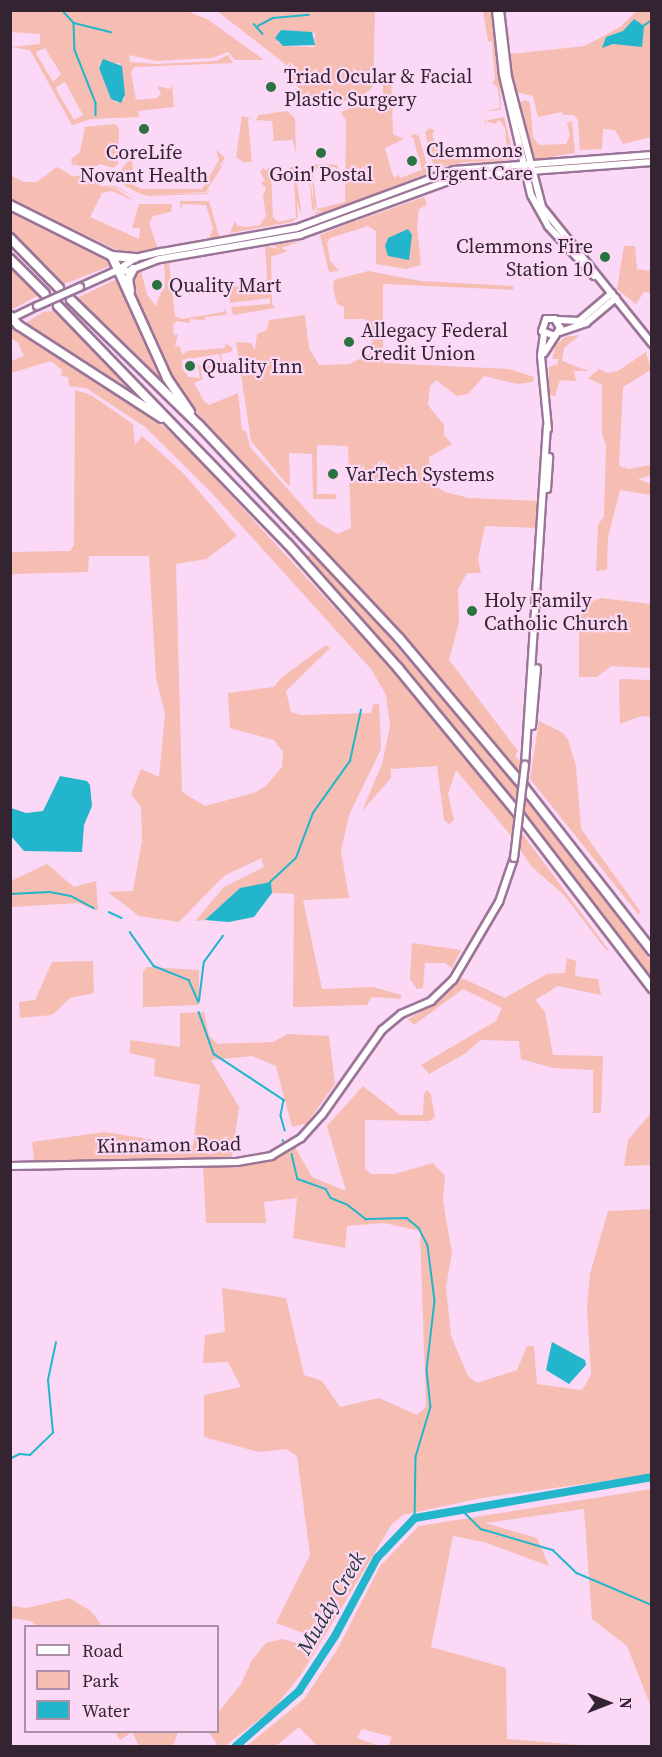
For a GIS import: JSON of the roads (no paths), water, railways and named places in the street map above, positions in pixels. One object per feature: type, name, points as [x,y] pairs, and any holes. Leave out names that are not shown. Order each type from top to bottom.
[{"type":"highway","points":[[10,205],[112,256],[135,258]]},
{"type":"highway","points":[[10,238],[59,288]]},
{"type":"highway","points":[[112,256],[167,378],[199,425]]},
{"type":"highway","points":[[10,259],[45,294]]},
{"type":"highway","points":[[133,269],[128,283],[135,310]]},
{"type":"highway","points":[[71,300],[199,425],[445,691],[651,951]]},
{"type":"highway","points":[[58,306],[180,431],[398,668],[520,816],[651,988]]},
{"type":"highway","points":[[11,318],[180,431]]},
{"type":"main road","points":[[498,10],[506,68],[531,195],[548,226],[614,295],[651,344]]},
{"type":"main road","points":[[118,270],[133,269],[174,256],[300,235],[462,176],[651,155]]},
{"type":"main road","points":[[11,318],[118,270],[135,258],[297,228],[445,172],[651,162]]},
{"type":"main road","points":[[614,295],[586,323],[557,334],[544,334],[544,321],[556,320],[567,324],[579,321],[614,295]]},
{"type":"main road","points":[[556,320],[557,334]]},
{"type":"main road","name":"Kinnamon Road","points":[[10,1166],[237,1162],[271,1156],[301,1138],[322,1115],[382,1030],[401,1014],[431,1000],[453,980],[499,902],[514,858],[535,701],[547,427],[543,362],[544,334]]},
{"type":"main road","name":"Kinnamon Road","points":[[543,362],[546,347],[557,334]]},
{"type":"water","points":[[634,19],[644,26],[642,47],[613,44],[602,48],[606,37],[623,31]]},
{"type":"water","points":[[281,30],[312,32],[315,45],[283,46],[275,38]]},
{"type":"water","points":[[103,59],[122,66],[125,95],[121,103],[111,99],[99,68]]},
{"type":"water","points":[[408,229],[412,235],[409,260],[388,256],[385,246],[388,238]]},
{"type":"water","points":[[60,776],[87,781],[90,785],[92,806],[84,825],[82,852],[24,851],[11,836],[11,808],[26,813],[43,811]]},
{"type":"water","points":[[271,882],[272,893],[254,917],[229,922],[205,920],[240,888]]},
{"type":"water","points":[[552,1342],[585,1360],[586,1365],[569,1384],[546,1370]]},
{"type":"waterway","points":[[62,10],[74,23],[111,32]]},
{"type":"waterway","points":[[258,26],[273,18],[309,15]]},
{"type":"waterway","points":[[642,27],[652,20]]},
{"type":"waterway","points":[[74,23],[75,50],[96,103],[96,115]]},
{"type":"waterway","points":[[254,24],[263,34]]},
{"type":"waterway","points":[[268,884],[296,858],[313,813],[350,761],[361,710]]},
{"type":"waterway","points":[[10,894],[50,892],[71,896],[94,908]]},
{"type":"waterway","points":[[109,912],[122,918]]},
{"type":"waterway","points":[[130,932],[154,966],[189,980],[199,1002]]},
{"type":"waterway","points":[[199,1001],[204,962],[223,936]]},
{"type":"waterway","points":[[199,1012],[214,1054],[284,1100],[281,1116],[285,1130]]},
{"type":"waterway","points":[[292,1154],[298,1179],[326,1189],[331,1198],[348,1205],[366,1219],[407,1218],[419,1228],[428,1246],[435,1301],[427,1370],[431,1407],[416,1457],[415,1518]]},
{"type":"waterway","points":[[10,1459],[20,1454],[30,1455],[53,1433],[48,1380],[56,1343]]},
{"type":"waterway","name":"Muddy Creek","points":[[236,1746],[299,1691],[335,1636],[377,1558],[415,1518],[652,1477]]},
{"type":"waterway","points":[[460,1508],[481,1529],[553,1550],[577,1573],[652,1605]]},
{"type":"place","name":"Triad Ocular & Facial Plastic Surgery","points":[[271,87]]},
{"type":"place","name":"CoreLife Novant Health","points":[[144,129]]},
{"type":"place","name":"Goin' Postal","points":[[321,153]]},
{"type":"place","name":"Clemmons Urgent Care","points":[[412,161]]},
{"type":"place","name":"Clemmons Fire Station 10","points":[[605,257]]},
{"type":"place","name":"Quality Mart","points":[[157,285]]},
{"type":"place","name":"Allegacy Federal Credit Union","points":[[349,342]]},
{"type":"place","name":"Quality Inn","points":[[190,366]]},
{"type":"place","name":"VarTech Systems","points":[[333,474]]},
{"type":"place","name":"Holy Family Catholic Church","points":[[472,611]]}]
